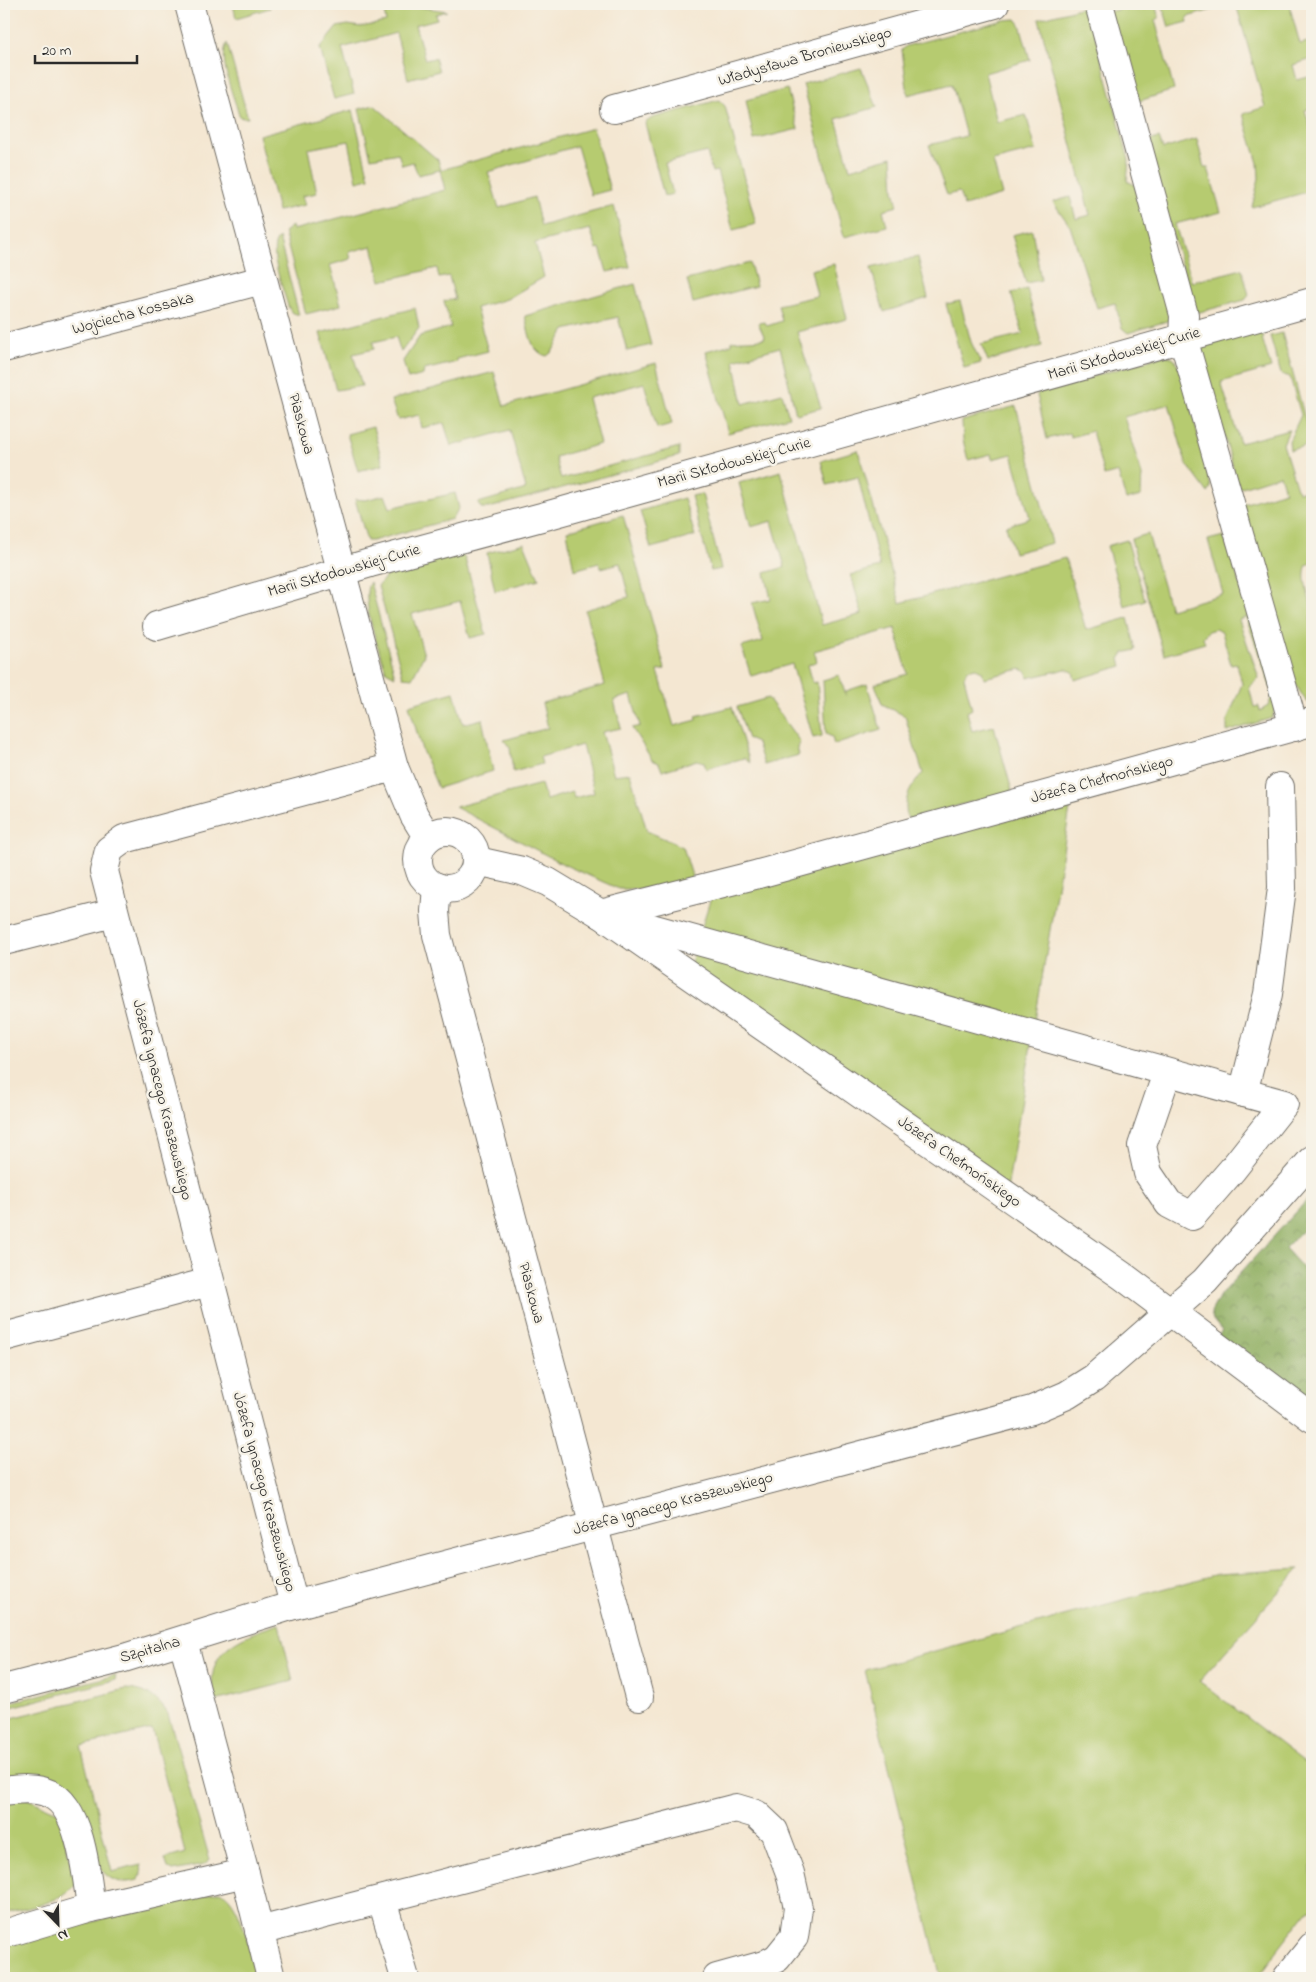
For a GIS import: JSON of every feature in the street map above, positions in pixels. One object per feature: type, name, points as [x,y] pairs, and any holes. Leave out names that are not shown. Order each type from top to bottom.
[{"type":"street","name":"Piaskowa","points":[[189,4],[394,767],[414,815],[428,838]]},
{"type":"street","name":"Władysława Broniewskiego","points":[[614,110],[995,4]]},
{"type":"street","points":[[1099,4],[1184,315],[1183,338],[1303,724]]},
{"type":"street","name":"Wojciecha Kossaka","points":[[4,348],[262,280]]},
{"type":"street","name":"Marii Skłodowskiej-Curie","points":[[156,626],[342,571],[1312,302]]},
{"type":"street","name":"Józefa Chełmońskiego","points":[[601,914],[755,875],[1303,724]]},
{"type":"street","name":"Józefa Ignacego Kraszewskiego","points":[[394,767],[124,839],[109,850],[104,871],[294,1605],[1032,1410],[1067,1395],[1094,1378],[1205,1281],[1308,1175]]},
{"type":"street","points":[[1243,1093],[1268,994],[1282,888],[1280,787]]},
{"type":"street","points":[[446,831],[456,832],[471,843],[477,861],[475,870],[464,885],[455,888],[437,888],[425,878],[418,865],[420,850],[428,838],[446,831]]},
{"type":"street","name":"Józefa Chełmońskiego","points":[[477,861],[522,871],[548,882],[601,914],[1124,1277],[1312,1418]]},
{"type":"street","name":"Piaskowa","points":[[437,888],[435,911],[437,935],[639,1698]]},
{"type":"street","points":[[4,942],[114,913]]},
{"type":"street","points":[[601,914],[1284,1104],[1232,1170],[1192,1216],[1169,1204],[1148,1173],[1142,1146],[1167,1073]]},
{"type":"street","points":[[4,1337],[209,1282]]},
{"type":"street","name":"Szpitalna","points":[[4,1689],[183,1641],[294,1605]]},
{"type":"street","points":[[183,1641],[271,1978]]},
{"type":"street","points":[[4,1791],[25,1789],[50,1794],[66,1805],[75,1827],[86,1867],[91,1908]]},
{"type":"street","points":[[260,1931],[736,1808],[756,1814],[774,1831],[790,1872],[798,1908],[794,1937],[777,1958],[764,1965],[717,1978]]},
{"type":"street","points":[[4,1934],[91,1908],[245,1873]]},
{"type":"street","points":[[382,1900],[405,1978]]},
{"type":"street","points":[[1287,1978],[1312,1947]]},
{"type":"green space","points":[[233,4],[268,4],[270,8],[236,18]]},
{"type":"green space","points":[[383,4],[406,5],[447,11],[436,14],[437,19],[415,25],[425,60],[435,58],[439,71],[408,79],[396,33],[342,48],[354,94],[334,99],[320,48],[337,27],[348,25],[361,27],[386,22]]},
{"type":"green space","points":[[1139,4],[1155,4],[1159,18],[1155,20],[1174,90],[1133,103],[1108,12]]},
{"type":"green space","points":[[1162,4],[1233,4],[1187,17],[1188,22],[1169,27]]},
{"type":"green space","points":[[1236,4],[1289,4],[1300,44],[1312,41],[1312,52],[1310,53],[1312,59],[1293,65],[1297,80],[1312,76],[1312,108],[1305,110],[1312,133],[1312,211],[1307,192],[1252,207],[1259,178],[1258,163],[1243,114],[1265,107]]},
{"type":"green space","points":[[1087,6],[1129,160],[1127,181],[1137,186],[1176,313],[1170,320],[1128,333],[1122,328],[1115,303],[1097,308],[1070,226],[1053,202],[1070,197],[1076,219],[1090,215],[1039,19]]},
{"type":"green space","points":[[1016,19],[1020,24],[1030,60],[985,73],[997,122],[1026,115],[1036,150],[993,161],[1002,195],[964,206],[959,192],[947,195],[929,145],[966,136],[952,84],[908,95],[902,50],[906,46],[1004,20]]},
{"type":"green space","points":[[227,43],[248,118],[240,117],[228,79],[224,59]]},
{"type":"green space","points":[[861,68],[877,107],[836,119],[850,169],[892,157],[894,191],[898,206],[883,210],[887,226],[844,237],[803,84]]},
{"type":"green space","points":[[787,89],[798,129],[754,140],[746,100]]},
{"type":"green space","points":[[719,100],[725,106],[756,224],[733,230],[717,171],[712,172],[707,152],[665,163],[673,194],[664,196],[645,123],[652,118]]},
{"type":"green space","points":[[374,105],[438,160],[441,170],[593,128],[610,190],[591,195],[577,146],[488,172],[499,208],[534,197],[541,226],[614,206],[630,267],[607,272],[600,248],[597,249],[590,229],[535,243],[544,277],[507,299],[476,308],[488,351],[457,359],[457,362],[424,370],[423,375],[408,379],[403,361],[420,336],[451,327],[444,301],[455,299],[449,276],[439,278],[437,268],[381,281],[372,246],[349,252],[351,259],[330,265],[341,305],[306,314],[284,232],[292,226],[293,230],[445,190],[440,170],[418,175],[413,162],[402,165],[398,153],[371,158],[359,109]]},
{"type":"green space","points":[[353,110],[369,178],[357,181],[349,141],[308,149],[317,193],[302,196],[305,205],[278,211],[259,135]]},
{"type":"green space","points":[[1159,138],[1163,149],[1197,139],[1204,168],[1208,168],[1221,212],[1175,224],[1192,282],[1242,269],[1249,295],[1245,300],[1196,313],[1145,142]]},
{"type":"green space","points":[[1032,230],[1041,280],[1026,283],[1012,235]]},
{"type":"green space","points":[[279,238],[299,315],[291,312],[288,306],[277,270],[274,250],[275,243]]},
{"type":"green space","points":[[918,257],[928,298],[884,312],[871,268]]},
{"type":"green space","points":[[750,263],[756,286],[693,303],[687,280]]},
{"type":"green space","points":[[834,264],[847,319],[797,332],[821,408],[796,414],[780,347],[734,360],[743,404],[782,393],[789,417],[728,433],[706,351],[732,344],[732,341],[765,338],[758,323],[765,322],[767,326],[782,321],[778,305],[817,296],[811,270]]},
{"type":"green space","points":[[635,284],[651,345],[627,351],[618,317],[565,330],[552,352],[547,356],[541,354],[534,346],[525,316]]},
{"type":"green space","points":[[1027,289],[1042,346],[988,361],[981,344],[1023,334],[1011,293]]},
{"type":"green space","points":[[960,301],[971,342],[981,363],[964,368],[946,304]]},
{"type":"green space","points":[[415,308],[419,328],[401,352],[396,337],[373,342],[374,349],[353,354],[362,386],[336,390],[320,333]]},
{"type":"green space","points":[[1261,328],[1271,368],[1221,382],[1240,443],[1289,430],[1283,444],[1298,492],[1312,488],[1312,563],[1307,565],[1305,576],[1312,615],[1310,617],[1312,626],[1312,704],[1306,701],[1297,687],[1279,634],[1243,504],[1285,491],[1280,475],[1239,488],[1199,346]]},
{"type":"green space","points":[[1282,333],[1312,444],[1290,450],[1289,441],[1301,415],[1290,377],[1281,374],[1270,336]]},
{"type":"green space","points":[[1166,355],[1174,359],[1182,372],[1211,487],[1208,493],[1186,463],[1169,404],[1124,417],[1142,475],[1141,496],[1126,500],[1118,472],[1104,476],[1092,431],[1071,437],[1069,433],[1047,439],[1037,395],[1039,392]]},
{"type":"green space","points":[[656,363],[672,424],[657,428],[644,383],[588,398],[600,444],[555,457],[561,479],[679,447],[679,456],[489,508],[481,508],[478,503],[526,489],[510,430],[451,446],[444,423],[422,428],[419,415],[398,420],[391,400],[494,372],[504,406]]},
{"type":"green space","points":[[1016,406],[1052,543],[1014,553],[1006,526],[1030,518],[1012,454],[992,459],[991,454],[968,460],[963,440],[962,421]]},
{"type":"green space","points":[[373,427],[383,465],[358,471],[347,434]]},
{"type":"green space","points":[[858,450],[900,603],[1065,558],[1086,630],[1128,618],[1136,650],[1124,653],[1120,659],[1122,666],[1075,680],[1073,672],[1066,669],[1028,678],[1027,672],[1021,669],[984,678],[982,671],[976,668],[967,670],[964,677],[972,709],[967,712],[972,731],[994,726],[1012,791],[908,819],[906,805],[908,794],[923,773],[905,716],[882,704],[875,684],[908,674],[895,628],[814,651],[817,661],[808,665],[813,683],[817,682],[822,736],[813,738],[792,664],[751,676],[742,647],[763,641],[752,603],[771,599],[765,573],[785,567],[772,521],[751,527],[739,483],[781,471],[822,625],[862,614],[851,575],[880,567],[858,477],[827,485],[821,461]]},
{"type":"green space","points":[[455,493],[459,508],[452,519],[367,541],[355,499],[365,500],[385,495],[390,508]]},
{"type":"green space","points":[[702,494],[721,569],[711,571],[691,496]]},
{"type":"green space","points":[[684,498],[695,536],[651,548],[640,511]]},
{"type":"green space","points":[[623,515],[665,669],[658,671],[674,726],[697,720],[696,716],[732,707],[750,763],[744,758],[706,769],[704,762],[697,760],[662,771],[659,763],[652,760],[632,728],[640,726],[631,695],[614,700],[621,728],[602,732],[614,775],[630,773],[647,831],[683,847],[693,879],[643,889],[619,889],[565,865],[455,807],[541,784],[546,800],[572,792],[574,798],[594,793],[582,745],[540,757],[542,764],[513,772],[510,748],[504,740],[548,728],[542,703],[605,685],[585,610],[629,597],[620,563],[601,568],[599,563],[574,570],[567,531]]},
{"type":"green space","points":[[1148,534],[1170,609],[1223,594],[1208,540],[1224,536],[1278,701],[1272,718],[1227,732],[1227,721],[1242,684],[1237,664],[1231,665],[1222,632],[1215,629],[1208,631],[1203,637],[1205,643],[1164,655],[1131,539]],"holes":[[[1246,617],[1273,694],[1268,706],[1260,711],[1259,706],[1254,707],[1249,687],[1259,678],[1239,620]]]},
{"type":"green space","points":[[1127,540],[1145,600],[1124,606],[1107,546]]},
{"type":"green space","points":[[524,543],[539,579],[495,591],[487,553]]},
{"type":"green space","points":[[460,552],[465,559],[486,634],[470,638],[460,601],[412,614],[424,655],[412,678],[403,677],[378,586],[392,569]]},
{"type":"green space","points":[[370,582],[395,676],[386,671],[375,639],[367,600],[367,590]]},
{"type":"green space","points":[[839,675],[846,696],[846,691],[867,684],[881,730],[834,745],[832,737],[826,734],[823,680]]},
{"type":"green space","points":[[454,692],[463,724],[482,719],[493,771],[438,788],[422,750],[409,705]]},
{"type":"green space","points":[[768,698],[800,742],[797,747],[799,755],[764,765],[757,743],[748,739],[737,707]]},
{"type":"green space","points":[[1071,803],[1007,1190],[688,972],[711,897]]},
{"type":"green space","points":[[1308,1199],[1312,1202],[1312,1231],[1306,1227],[1285,1248],[1312,1278],[1312,1406],[1215,1340],[1222,1331],[1213,1320],[1211,1312],[1220,1295]]},
{"type":"green space","points":[[1299,1569],[1199,1681],[1312,1768],[1312,1906],[1256,1978],[941,1978],[865,1670],[1218,1574]]},
{"type":"green space","points":[[279,1624],[293,1681],[215,1701],[212,1684],[214,1669],[219,1658],[227,1648],[250,1634]]},
{"type":"green space","points":[[116,1675],[115,1680],[4,1709],[4,1704]]},
{"type":"green space","points":[[126,1689],[145,1693],[160,1703],[168,1714],[210,1860],[204,1865],[173,1871],[168,1868],[165,1859],[185,1853],[152,1729],[81,1746],[112,1872],[141,1865],[142,1874],[138,1880],[120,1882],[111,1878],[98,1866],[47,1778],[29,1775],[4,1779],[4,1720]]},
{"type":"green space","points":[[18,1795],[58,1812],[76,1883],[62,1896],[53,1900],[4,1914],[4,1796]]},
{"type":"green space","points":[[221,1891],[229,1898],[240,1918],[256,1978],[4,1978],[4,1943]]}]
